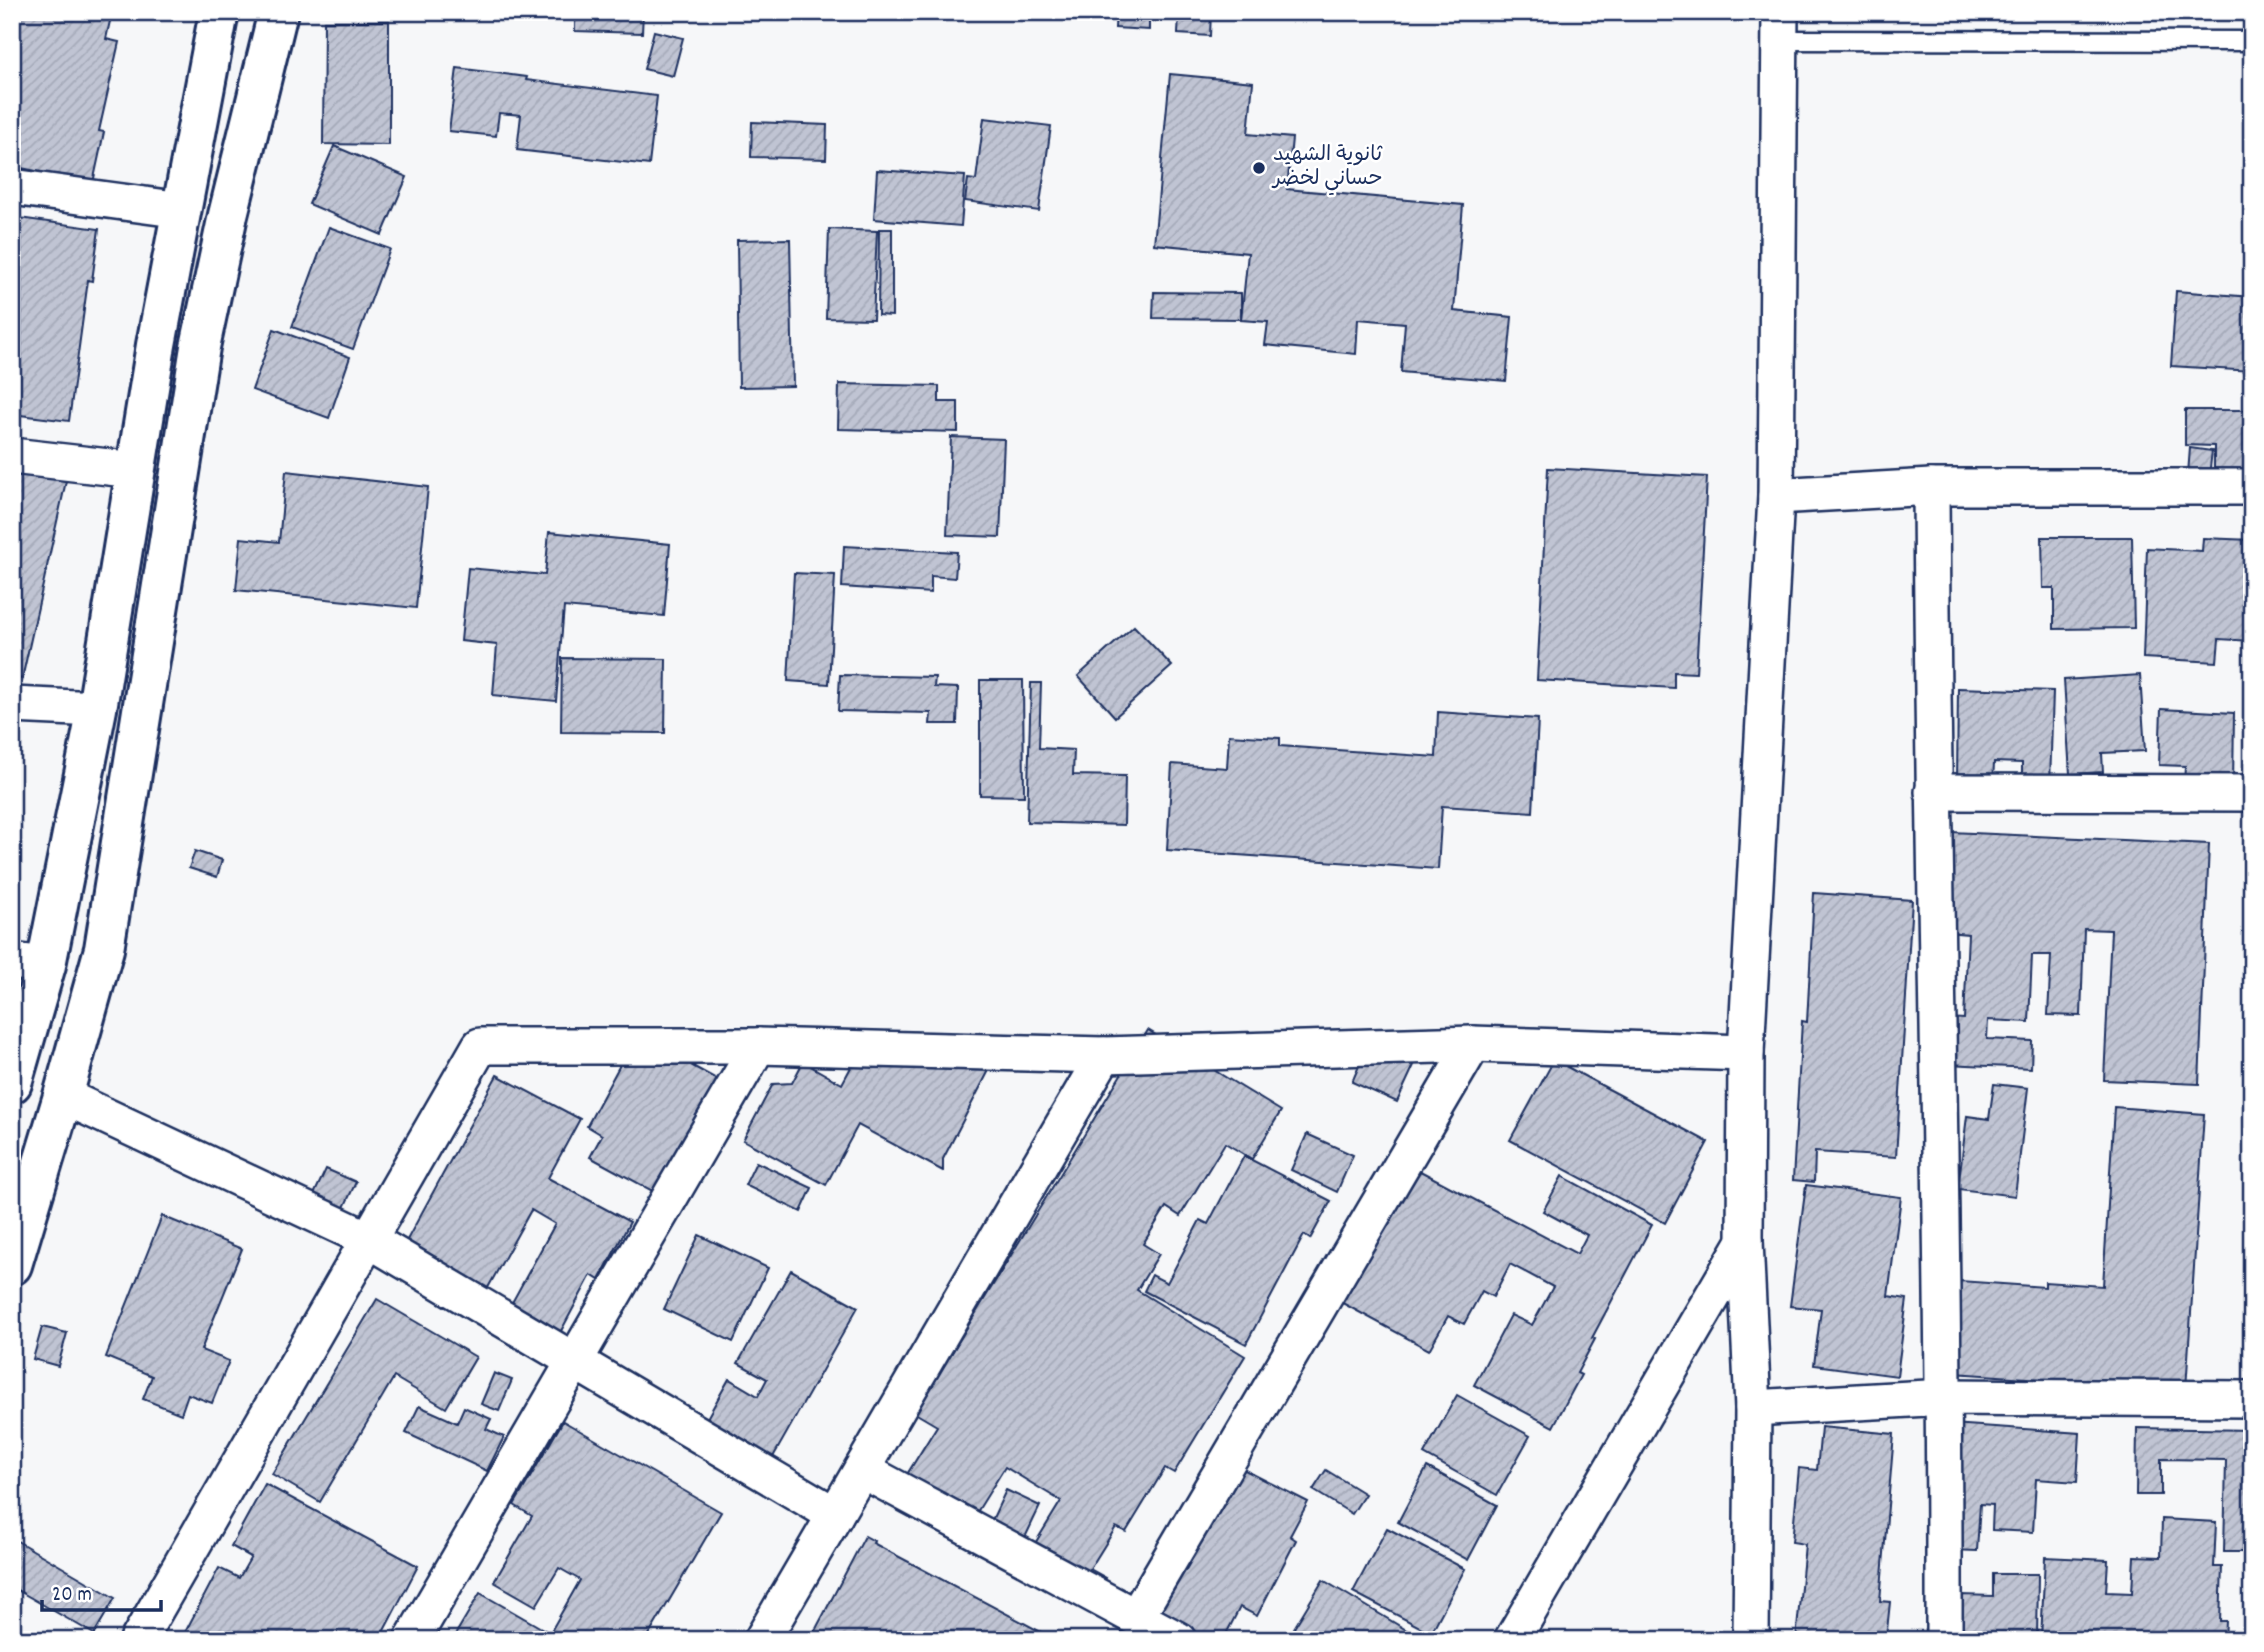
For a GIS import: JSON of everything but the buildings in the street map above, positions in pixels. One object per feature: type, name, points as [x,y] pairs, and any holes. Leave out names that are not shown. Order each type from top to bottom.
[{"type":"main road","points":[[12,1083],[29,963],[97,709],[156,345],[219,12]]},
{"type":"main road","points":[[12,1265],[104,949],[200,347],[278,12]]},
{"type":"street","points":[[1751,1640],[1753,1408],[1745,1241],[1746,1053],[1776,496],[1780,26]]},
{"type":"street","points":[[12,187],[182,210]]},
{"type":"street","points":[[12,456],[135,470]]},
{"type":"street","points":[[1776,496],[1931,487],[2252,487]]},
{"type":"street","points":[[1931,487],[1933,792],[1945,1397],[1944,1640]]},
{"type":"street","points":[[12,705],[97,709]]},
{"type":"street","points":[[1933,792],[2252,793]]},
{"type":"street","points":[[138,1640],[480,1046],[758,1046],[1104,1055],[1473,1044],[1746,1053]]},
{"type":"street","points":[[1136,1617],[1473,1044]]},
{"type":"street","points":[[412,1640],[758,1046]]},
{"type":"street","points":[[762,1640],[1104,1055]]},
{"type":"street","points":[[63,1096],[368,1239],[835,1515]]},
{"type":"street","points":[[1512,1640],[1745,1241]]},
{"type":"street","points":[[1753,1408],[1945,1397],[2252,1399]]},
{"type":"street","points":[[862,1470],[1178,1640]]},
{"type":"lane","points":[[1780,26],[2252,41]]},
{"type":"place","name":"ثانوية الشهيد حساني لخضر","points":[[1259,168]]}]
